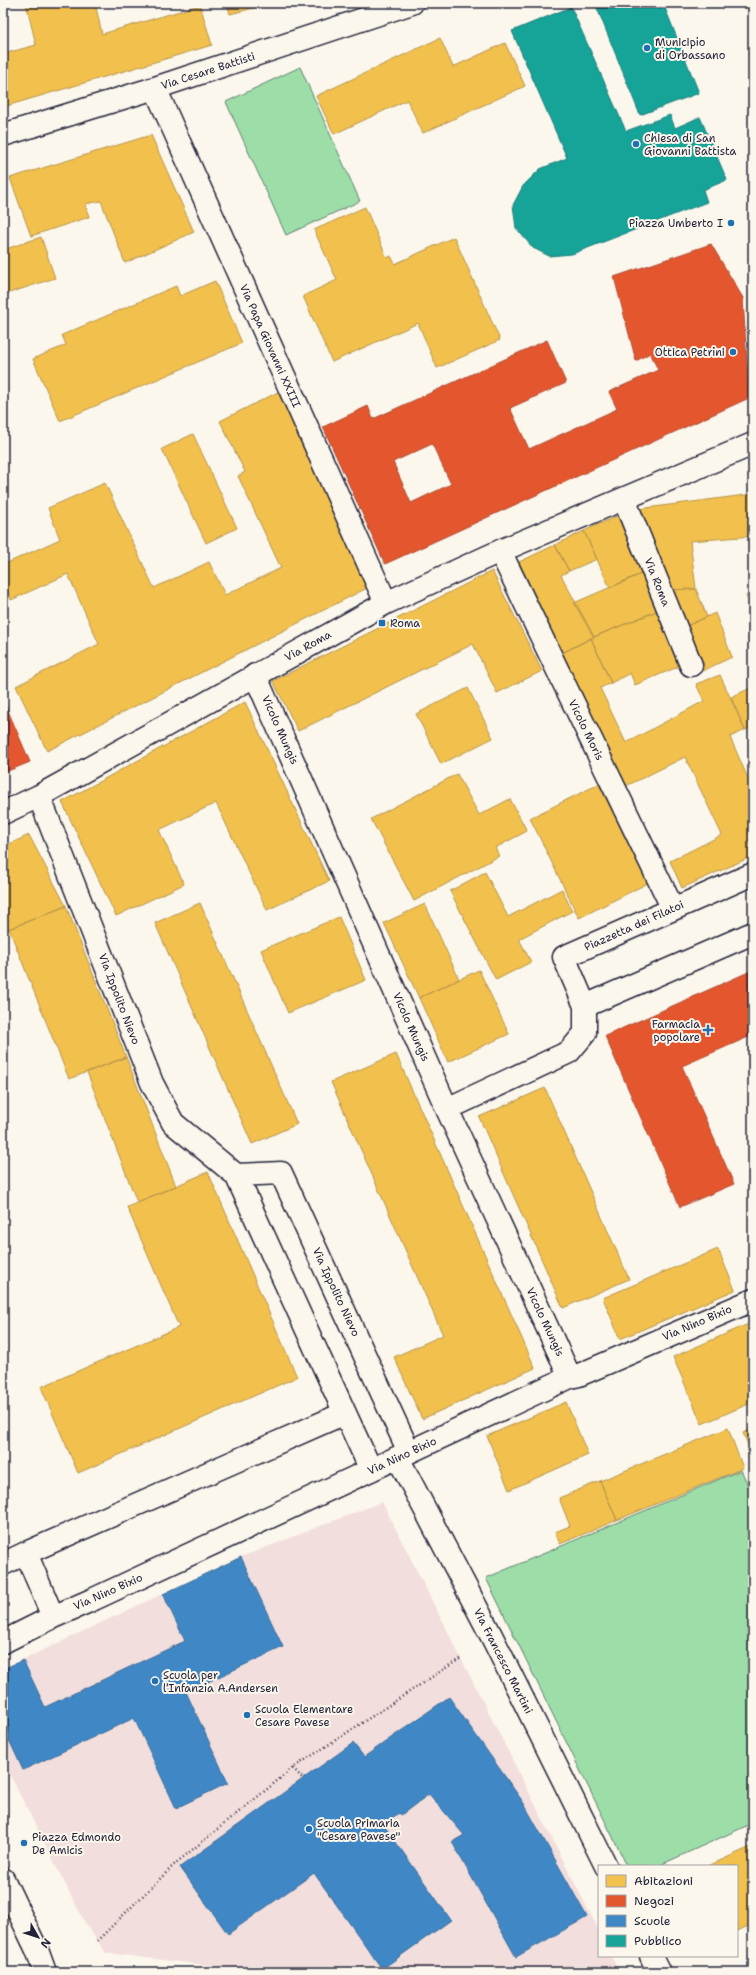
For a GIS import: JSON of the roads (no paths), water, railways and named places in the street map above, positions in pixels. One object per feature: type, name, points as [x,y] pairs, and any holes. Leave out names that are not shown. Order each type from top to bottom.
[{"type":"street","name":"Via Cesare Battisti","points":[[3,135],[155,88],[412,3]]},
{"type":"street","name":"Via Papa Giovanni XXIII","points":[[155,88],[386,603]]},
{"type":"street","name":"Via Roma","points":[[3,812],[40,796],[386,603],[500,551],[753,444]]},
{"type":"street","name":"Via Roma","points":[[624,499],[691,665]]},
{"type":"street","name":"Vicolo Moris","points":[[500,551],[673,909]]},
{"type":"street","name":"Vicolo Mungis","points":[[255,675],[447,1109],[574,1376]]},
{"type":"street","name":"Via Ippolito Nievo","points":[[40,796],[152,1083],[173,1123],[236,1175],[371,1470]]},
{"type":"street","name":"Piazzetta dei Filatoi","points":[[447,1109],[569,1052],[585,1033],[585,1006],[564,957],[753,874]]},
{"type":"street","points":[[585,1006],[753,933]]},
{"type":"street","name":"Via Ippolito Nievo","points":[[236,1175],[281,1173],[404,1455]]},
{"type":"street","name":"Via Nino Bixio","points":[[3,1642],[53,1617],[574,1376],[753,1300]]},
{"type":"street","points":[[3,1564],[345,1413]]},
{"type":"street","name":"Via Francesco Martini","points":[[404,1455],[492,1638],[606,1865]]},
{"type":"street","points":[[26,1553],[53,1617]]},
{"type":"street","points":[[3,1879],[46,1972]]},
{"type":"street","points":[[652,1957],[659,1972]]},
{"type":"place","name":"Municipio di Orbassano","points":[[647,48]]},
{"type":"place","name":"Chiesa di San Giovanni Battista","points":[[636,144]]},
{"type":"place","name":"Piazza Umberto I","points":[[731,223]]},
{"type":"place","name":"Ottica Petrini","points":[[733,352]]},
{"type":"place","name":"Roma","points":[[382,623]]},
{"type":"place","name":"Farmacia popolare","points":[[708,1030]]},
{"type":"place","name":"Scuola per l'Infanzia A.Andersen","points":[[155,1681]]},
{"type":"place","name":"Scuola Elementare Cesare Pavese","points":[[247,1715]]},
{"type":"place","name":"Scuola Primaria \"Cesare Pavese\"","points":[[309,1829]]},
{"type":"place","name":"Piazza Edmondo De Amicis","points":[[24,1843]]}]
